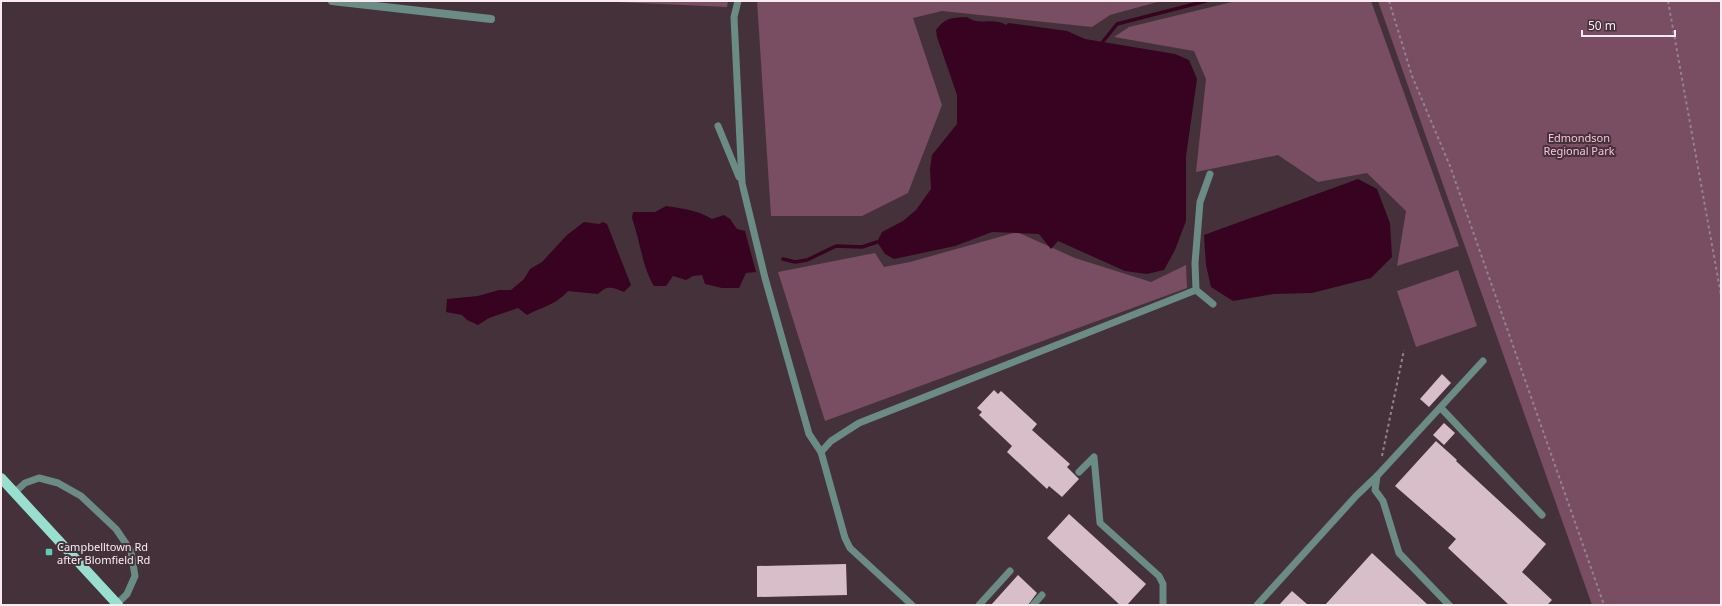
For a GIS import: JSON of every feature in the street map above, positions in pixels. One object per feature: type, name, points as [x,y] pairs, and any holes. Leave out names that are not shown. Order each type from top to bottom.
[{"type":"main road","points":[[1,478],[118,604]]},
{"type":"street","points":[[332,1],[490,19]]},
{"type":"lane","points":[[738,1],[734,17],[742,183]]},
{"type":"lane","points":[[718,126],[742,183],[765,278],[809,434],[821,452],[843,531],[850,548],[912,605]]},
{"type":"lane","points":[[1210,174],[1200,202],[1195,263],[1196,290],[1213,304]]},
{"type":"lane","points":[[821,452],[831,441],[860,423],[1196,290]]},
{"type":"lane","points":[[1257,605],[1356,496],[1377,476],[1441,408],[1483,361]]},
{"type":"lane","points":[[1441,408],[1542,515]]},
{"type":"lane","points":[[1079,472],[1094,457],[1100,524],[1159,576],[1163,584],[1163,605]]},
{"type":"lane","points":[[1377,476],[1375,490],[1383,501],[1399,553],[1449,605]]},
{"type":"lane","points":[[14,493],[25,483],[39,478],[58,483],[81,496],[116,529],[132,551],[135,576],[127,594],[118,604]]},
{"type":"lane","points":[[979,605],[1010,571]]},
{"type":"lane","points":[[1033,605],[1042,596]]},
{"type":"path","points":[[1389,1],[1412,76],[1450,166],[1604,605]]},
{"type":"path","points":[[1668,1],[1721,295]]},
{"type":"path","points":[[1377,476],[1404,350]]},
{"type":"green space","points":[[596,1],[728,1],[727,7]]},
{"type":"green space","points":[[757,1],[1161,1],[1110,15],[1092,27],[942,11],[913,18],[942,105],[908,193],[862,216],[771,216]]},
{"type":"green space","points":[[1236,1],[1371,1],[1459,246],[1397,266],[1406,211],[1367,173],[1318,182],[1278,155],[1196,172],[1206,79],[1194,51],[1114,37],[1129,27]]},
{"type":"green space","name":"Edmondson Regional Park","points":[[1378,1],[1721,1],[1721,605],[1592,605]]},
{"type":"green space","points":[[1017,232],[1075,258],[1151,282],[1186,265],[1187,288],[825,421],[778,272],[875,253],[884,267],[910,262]]},
{"type":"green space","points":[[1458,270],[1477,326],[1416,347],[1397,291]]},
{"type":"shaded area","points":[[967,17],[976,21],[996,22],[1006,25],[1008,23],[1067,31],[1085,39],[1175,54],[1189,60],[1197,79],[1186,156],[1186,221],[1175,250],[1164,270],[1147,274],[1125,271],[1058,241],[1051,249],[1039,234],[992,232],[955,246],[894,259],[885,254],[877,242],[882,232],[903,221],[916,210],[931,189],[930,169],[932,155],[957,124],[957,95],[937,37],[936,30],[946,20]]},
{"type":"shaded area","points":[[1358,179],[1377,189],[1390,223],[1392,257],[1371,278],[1312,293],[1273,294],[1233,301],[1211,287],[1206,265],[1204,235]]},
{"type":"shaded area","points":[[666,206],[696,212],[712,219],[724,215],[730,219],[737,229],[745,231],[756,272],[746,273],[739,288],[722,288],[705,284],[702,275],[693,276],[686,280],[673,276],[666,286],[654,286],[644,262],[632,218],[633,212],[655,212]]},
{"type":"shaded area","points":[[584,222],[599,224],[603,222],[607,224],[631,285],[624,292],[610,288],[604,289],[598,294],[568,291],[553,303],[527,315],[518,308],[489,318],[478,325],[467,320],[462,315],[446,312],[447,299],[478,296],[499,290],[511,290],[524,279],[530,269],[542,262],[567,235]]},
{"type":"building","points":[[1442,374],[1451,383],[1429,407],[1420,399]]},
{"type":"building","points":[[994,390],[998,394],[1001,391],[1037,424],[1032,430],[1070,464],[1067,467],[1079,479],[1062,497],[1049,486],[1047,489],[1007,452],[1012,446],[979,415],[982,412],[977,408]]},
{"type":"building","points":[[1444,423],[1455,433],[1444,445],[1433,435]]},
{"type":"building","points":[[1436,441],[1546,544],[1522,572],[1552,600],[1547,605],[1509,605],[1448,548],[1456,539],[1395,486]]},
{"type":"building","points":[[1069,514],[1146,584],[1127,605],[1120,605],[1047,538]]},
{"type":"building","points":[[1372,553],[1428,605],[1325,605]]},
{"type":"building","points":[[846,564],[847,595],[757,597],[757,566]]},
{"type":"building","points":[[1018,575],[1037,593],[1028,605],[991,605]]},
{"type":"building","points":[[1292,591],[1308,605],[1279,605]]},
{"type":"waterway","points":[[1101,44],[1117,24],[1206,1]]},
{"type":"waterway","points":[[783,259],[795,262],[807,260],[836,246],[862,247],[877,242]]},
{"type":"place","name":"Campbelltown Rd after Blomfield Rd","points":[[49,552]]}]
